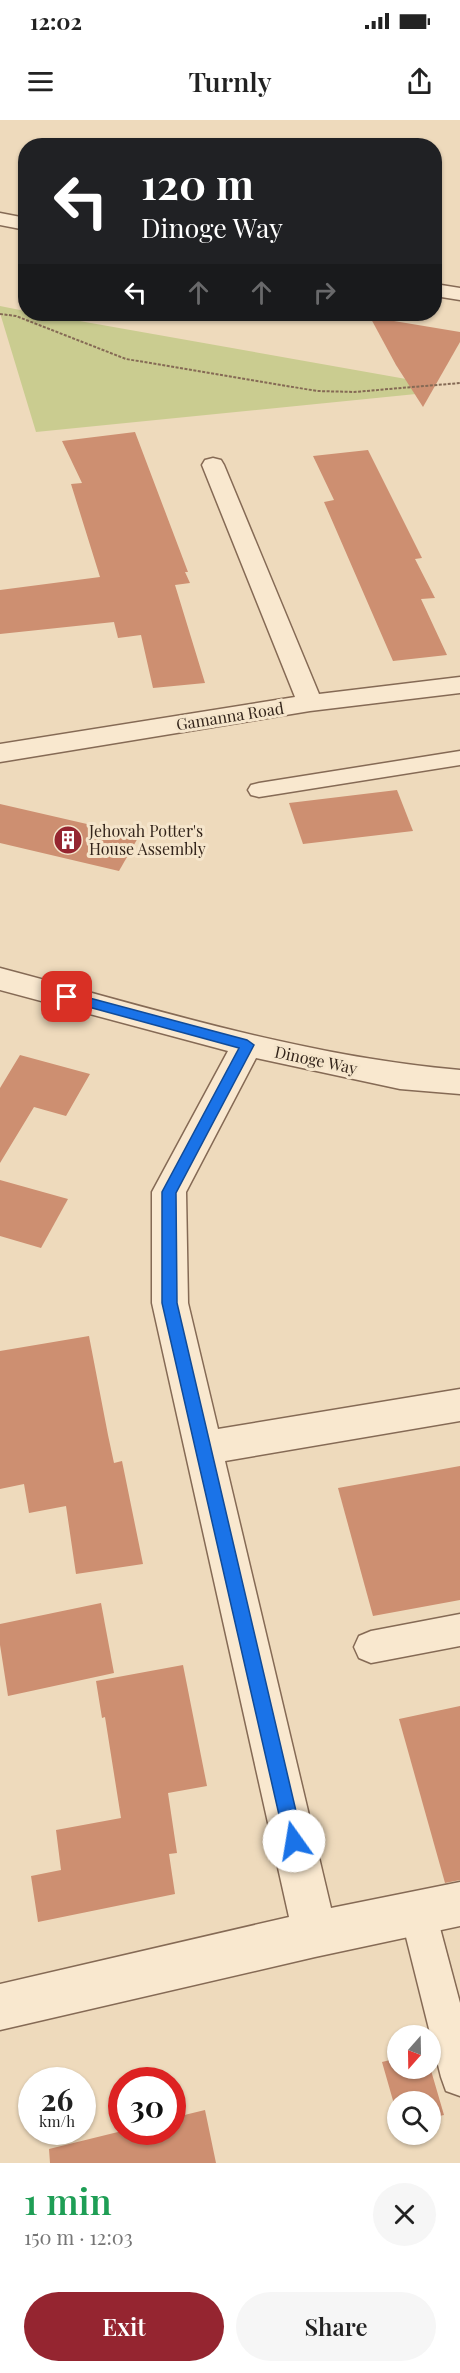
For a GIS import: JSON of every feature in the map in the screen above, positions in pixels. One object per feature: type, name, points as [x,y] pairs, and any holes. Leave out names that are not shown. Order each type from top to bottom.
[{"type":"street","points":[[0,219],[18,222]]},
{"type":"street","points":[[442,291],[460,294]]},
{"type":"street","points":[[213,465],[310,704]]},
{"type":"street","name":"Gamanna Road","points":[[0,753],[310,704],[460,685]]},
{"type":"street","name":"Dinoge Way","points":[[0,979],[247,1045],[400,1077],[460,1082]]},
{"type":"street","points":[[247,1045],[169,1192],[170,1303],[315,1934]]},
{"type":"street","points":[[203,1448],[460,1405]]},
{"type":"street","points":[[0,2007],[315,1934],[439,1908]]},
{"type":"lane","points":[[259,790],[460,758]]},
{"type":"lane","points":[[371,1647],[460,1630]]},
{"type":"lane","points":[[439,1908],[460,2077]]},
{"type":"path","points":[[0,314],[18,317]]},
{"type":"path","points":[[29,321],[126,359],[317,392],[354,392],[460,383]]},
{"type":"green space","points":[[0,306],[18,310],[18,321],[79,321],[423,382],[426,393],[36,432],[0,313]]},
{"type":"building","points":[[372,321],[394,321],[460,332],[460,342],[423,407],[396,365]]},
{"type":"building","points":[[135,432],[188,572],[185,572],[190,583],[175,585],[205,683],[153,688],[141,635],[118,638],[114,622],[0,634],[0,590],[100,577],[71,484],[82,483],[62,441]]},
{"type":"building","points":[[368,450],[422,558],[415,559],[435,598],[421,599],[447,655],[393,661],[324,502],[334,500],[313,456]]},
{"type":"building","points":[[397,790],[413,831],[303,844],[289,803]]},
{"type":"building","name":"Jehovah Potter's House Assembly","points":[[0,804],[139,836],[119,871],[0,843]]},
{"type":"building","points":[[20,1055],[90,1074],[66,1116],[34,1107],[0,1163],[0,1088]]},
{"type":"building","points":[[0,1180],[68,1199],[41,1248],[0,1236]]},
{"type":"building","points":[[89,1336],[114,1463],[122,1461],[143,1564],[76,1574],[66,1506],[29,1513],[24,1484],[0,1489],[0,1351]]},
{"type":"building","points":[[460,1466],[460,1600],[373,1616],[338,1488]]},
{"type":"building","points":[[101,1603],[114,1673],[8,1696],[0,1645],[0,1624]]},
{"type":"building","points":[[183,1665],[207,1786],[168,1793],[177,1853],[169,1854],[175,1894],[38,1922],[31,1876],[61,1870],[56,1830],[121,1818],[105,1717],[102,1718],[96,1681]]},
{"type":"building","points":[[460,1706],[460,1880],[445,1883],[399,1719]]},
{"type":"building","points":[[387,2061],[387,2079],[434,2079],[437,2091],[390,2091],[382,2062]]},
{"type":"building","points":[[205,2110],[216,2163],[50,2163],[49,2149],[65,2145],[96,2145],[96,2137],[108,2134],[108,2145],[186,2145],[186,2115]]},
{"type":"place","name":"Jehovah Potter's House Assembly","points":[[68,840]]},
{"type":"route","points":[[67,997],[247,1045],[169,1192],[170,1303],[294,1841]]}]
